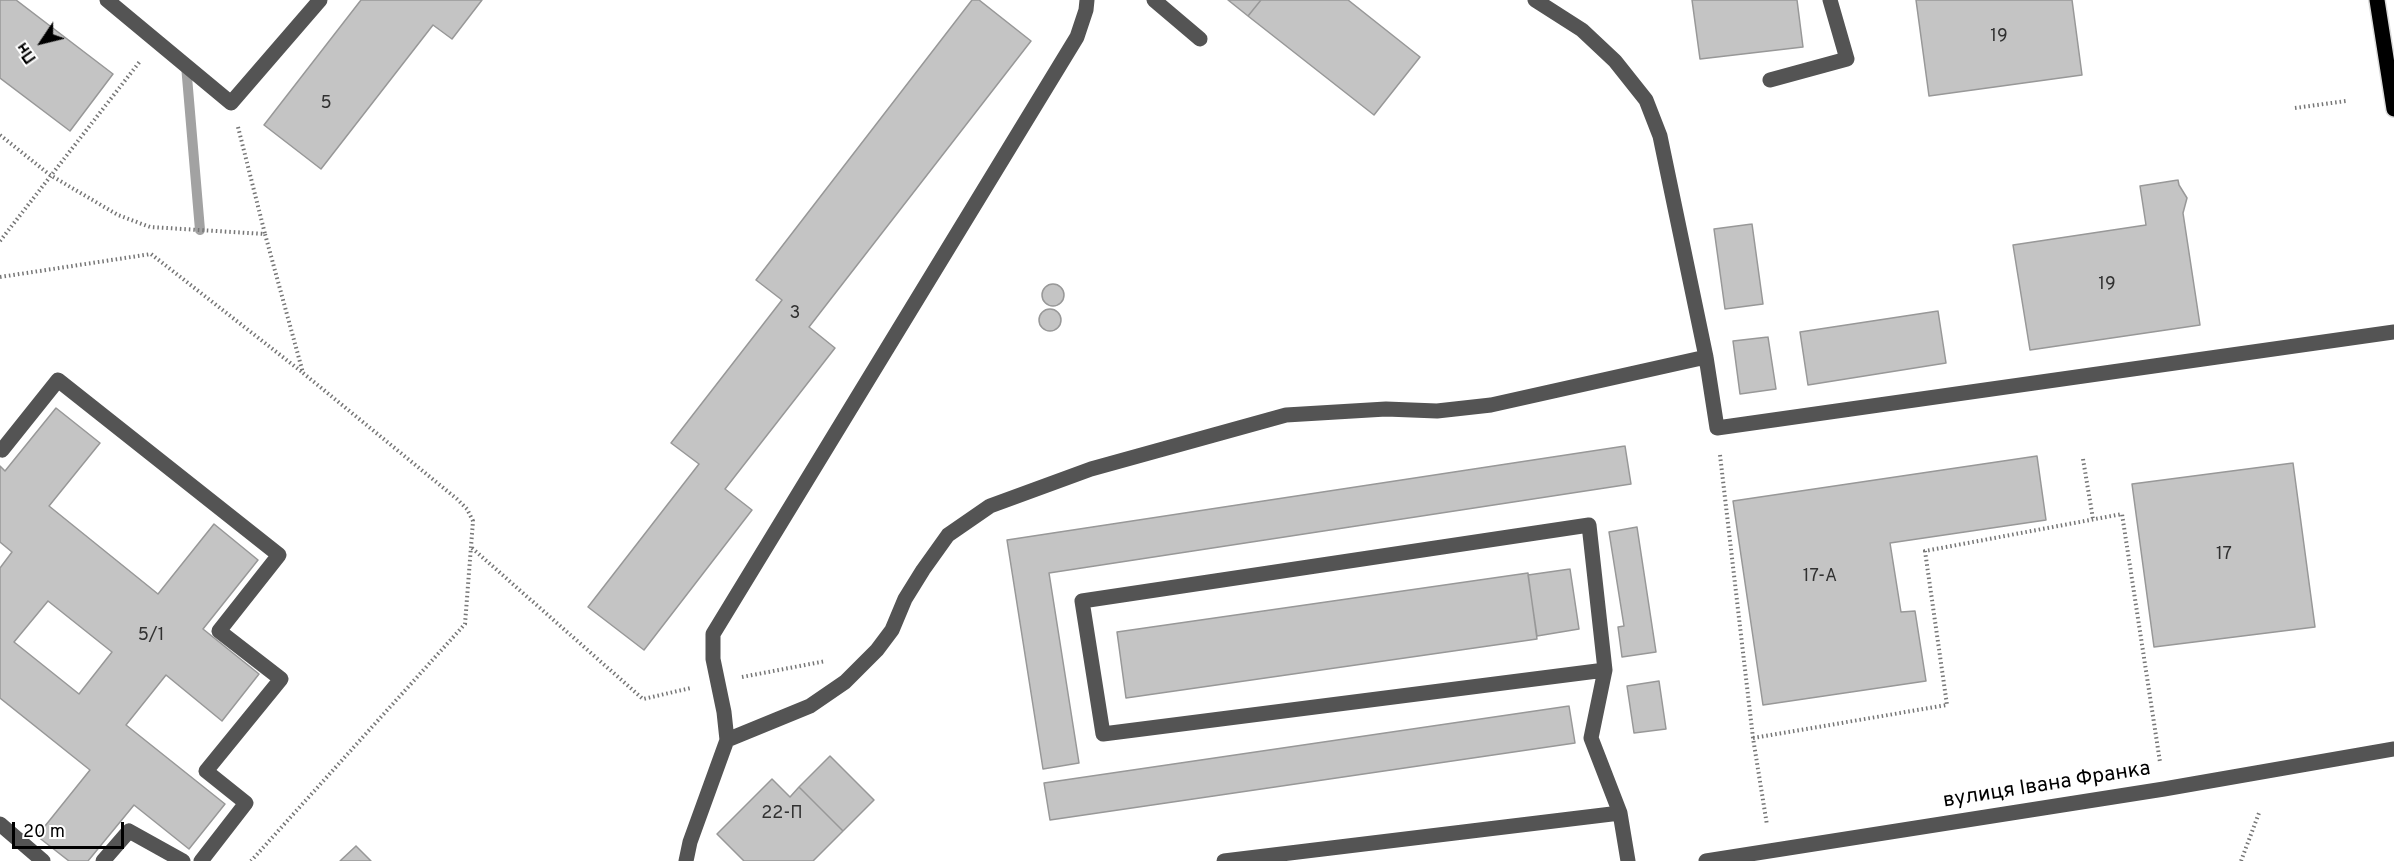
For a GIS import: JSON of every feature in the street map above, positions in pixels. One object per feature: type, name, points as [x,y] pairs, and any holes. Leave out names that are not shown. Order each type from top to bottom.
[{"type":"main road","points":[[2377,0],[2394,109]]},
{"type":"street","points":[[107,0],[231,103],[320,0]]},
{"type":"street","points":[[686,861],[690,842],[727,740],[724,711],[713,659],[713,634],[1077,37],[1087,0]]},
{"type":"street","points":[[1154,0],[1200,39]]},
{"type":"street","points":[[1535,0],[1582,30],[1616,61],[1646,100],[1660,136],[1706,357],[1717,428],[2394,332]]},
{"type":"street","points":[[1770,80],[1847,59],[1830,0]]},
{"type":"street","points":[[727,740],[810,706],[845,682],[877,650],[892,630],[905,599],[948,535],[990,506],[1101,466],[1286,415],[1386,409],[1437,411],[1491,405],[1706,357]]},
{"type":"street","points":[[0,449],[2,450],[58,380],[279,555],[219,631],[281,679],[206,771],[246,802],[201,861]]},
{"type":"street","points":[[1605,670],[1103,734],[1082,601],[1589,525],[1605,670],[1591,738],[1620,813],[1628,861]]},
{"type":"street","name":"вулиця Івана Франка","points":[[1706,861],[2164,789],[2394,749]]},
{"type":"street","points":[[1224,861],[1620,813]]},
{"type":"street","points":[[0,824],[43,861]]},
{"type":"street","points":[[103,861],[129,831],[183,861]]},
{"type":"path","points":[[0,241],[156,41]]},
{"type":"path","points":[[2295,108],[2346,101]]},
{"type":"path","points":[[231,103],[303,373]]},
{"type":"path","points":[[0,135],[50,175],[118,215],[150,227],[265,234]]},
{"type":"path","points":[[0,277],[151,254],[303,373],[457,499],[467,509],[473,521],[465,624],[251,861]]},
{"type":"path","points":[[1717,428],[1754,738],[1771,849]]},
{"type":"path","points":[[2083,459],[2093,519]]},
{"type":"path","points":[[1754,738],[1947,705],[1925,551],[2122,514],[2164,789]]},
{"type":"path","points":[[472,547],[642,699],[832,659]]},
{"type":"path","points":[[2241,861],[2259,813]]},
{"type":"building","points":[[0,0],[16,0],[113,74],[70,131],[0,78]]},
{"type":"building","points":[[361,0],[482,0],[452,39],[433,25],[321,169],[264,125]]},
{"type":"building","points":[[972,0],[979,0],[1031,41],[809,327],[835,348],[725,489],[752,510],[644,650],[588,607],[699,464],[671,443],[782,300],[756,280]]},
{"type":"building","points":[[1228,0],[1261,0],[1248,16]]},
{"type":"building","points":[[1261,0],[1348,0],[1420,57],[1374,115],[1248,16]]},
{"type":"building","points":[[1692,0],[1797,0],[1803,47],[1700,59]]},
{"type":"building","points":[[1916,0],[2072,0],[2082,75],[1929,96]]},
{"type":"building","points":[[2178,180],[2187,198],[2183,213],[2200,325],[2030,350],[2013,245],[2146,225],[2140,186]]},
{"type":"building","points":[[1752,224],[1763,304],[1725,309],[1714,229]]},
{"type":"building","points":[[1053,284],[1061,287],[1064,295],[1061,303],[1053,306],[1045,303],[1042,295],[1045,287]]},
{"type":"building","points":[[1050,309],[1058,312],[1061,320],[1058,328],[1050,331],[1042,328],[1039,320],[1042,312]]},
{"type":"building","points":[[1938,311],[1946,363],[1808,385],[1800,332]]},
{"type":"building","points":[[1768,337],[1776,389],[1740,394],[1733,341]]},
{"type":"building","points":[[56,408],[100,443],[49,506],[158,594],[214,524],[258,560],[203,629],[259,674],[222,721],[166,675],[126,725],[225,804],[189,849],[134,805],[88,861],[69,861],[37,836],[90,770],[0,698],[0,568],[12,552],[0,542],[0,466],[5,471]],"holes":[[[48,601],[112,652],[79,694],[14,642]]]},
{"type":"building","points":[[1625,446],[1631,484],[1049,573],[1079,763],[1043,769],[1007,540]]},
{"type":"building","points":[[2037,456],[2046,520],[1890,543],[1901,612],[1915,611],[1926,681],[1763,705],[1733,501]]},
{"type":"building","points":[[2293,463],[2315,627],[2154,647],[2132,484]]},
{"type":"building","points":[[1637,527],[1656,652],[1622,657],[1618,627],[1624,626],[1609,532]]},
{"type":"building","points":[[1570,569],[1579,629],[1537,636],[1528,575]]},
{"type":"building","points":[[1528,573],[1537,639],[1126,698],[1117,632]]},
{"type":"building","points":[[1659,681],[1666,729],[1634,733],[1627,686]]},
{"type":"building","points":[[1569,706],[1575,743],[1050,820],[1044,783]]},
{"type":"building","points":[[830,756],[874,800],[843,831],[799,787]]},
{"type":"building","points":[[772,779],[790,797],[799,787],[843,831],[813,861],[744,861],[717,834]]},
{"type":"building","points":[[356,846],[371,861],[340,861]]},
{"type":"waterway","points":[[186,65],[200,230]]}]
